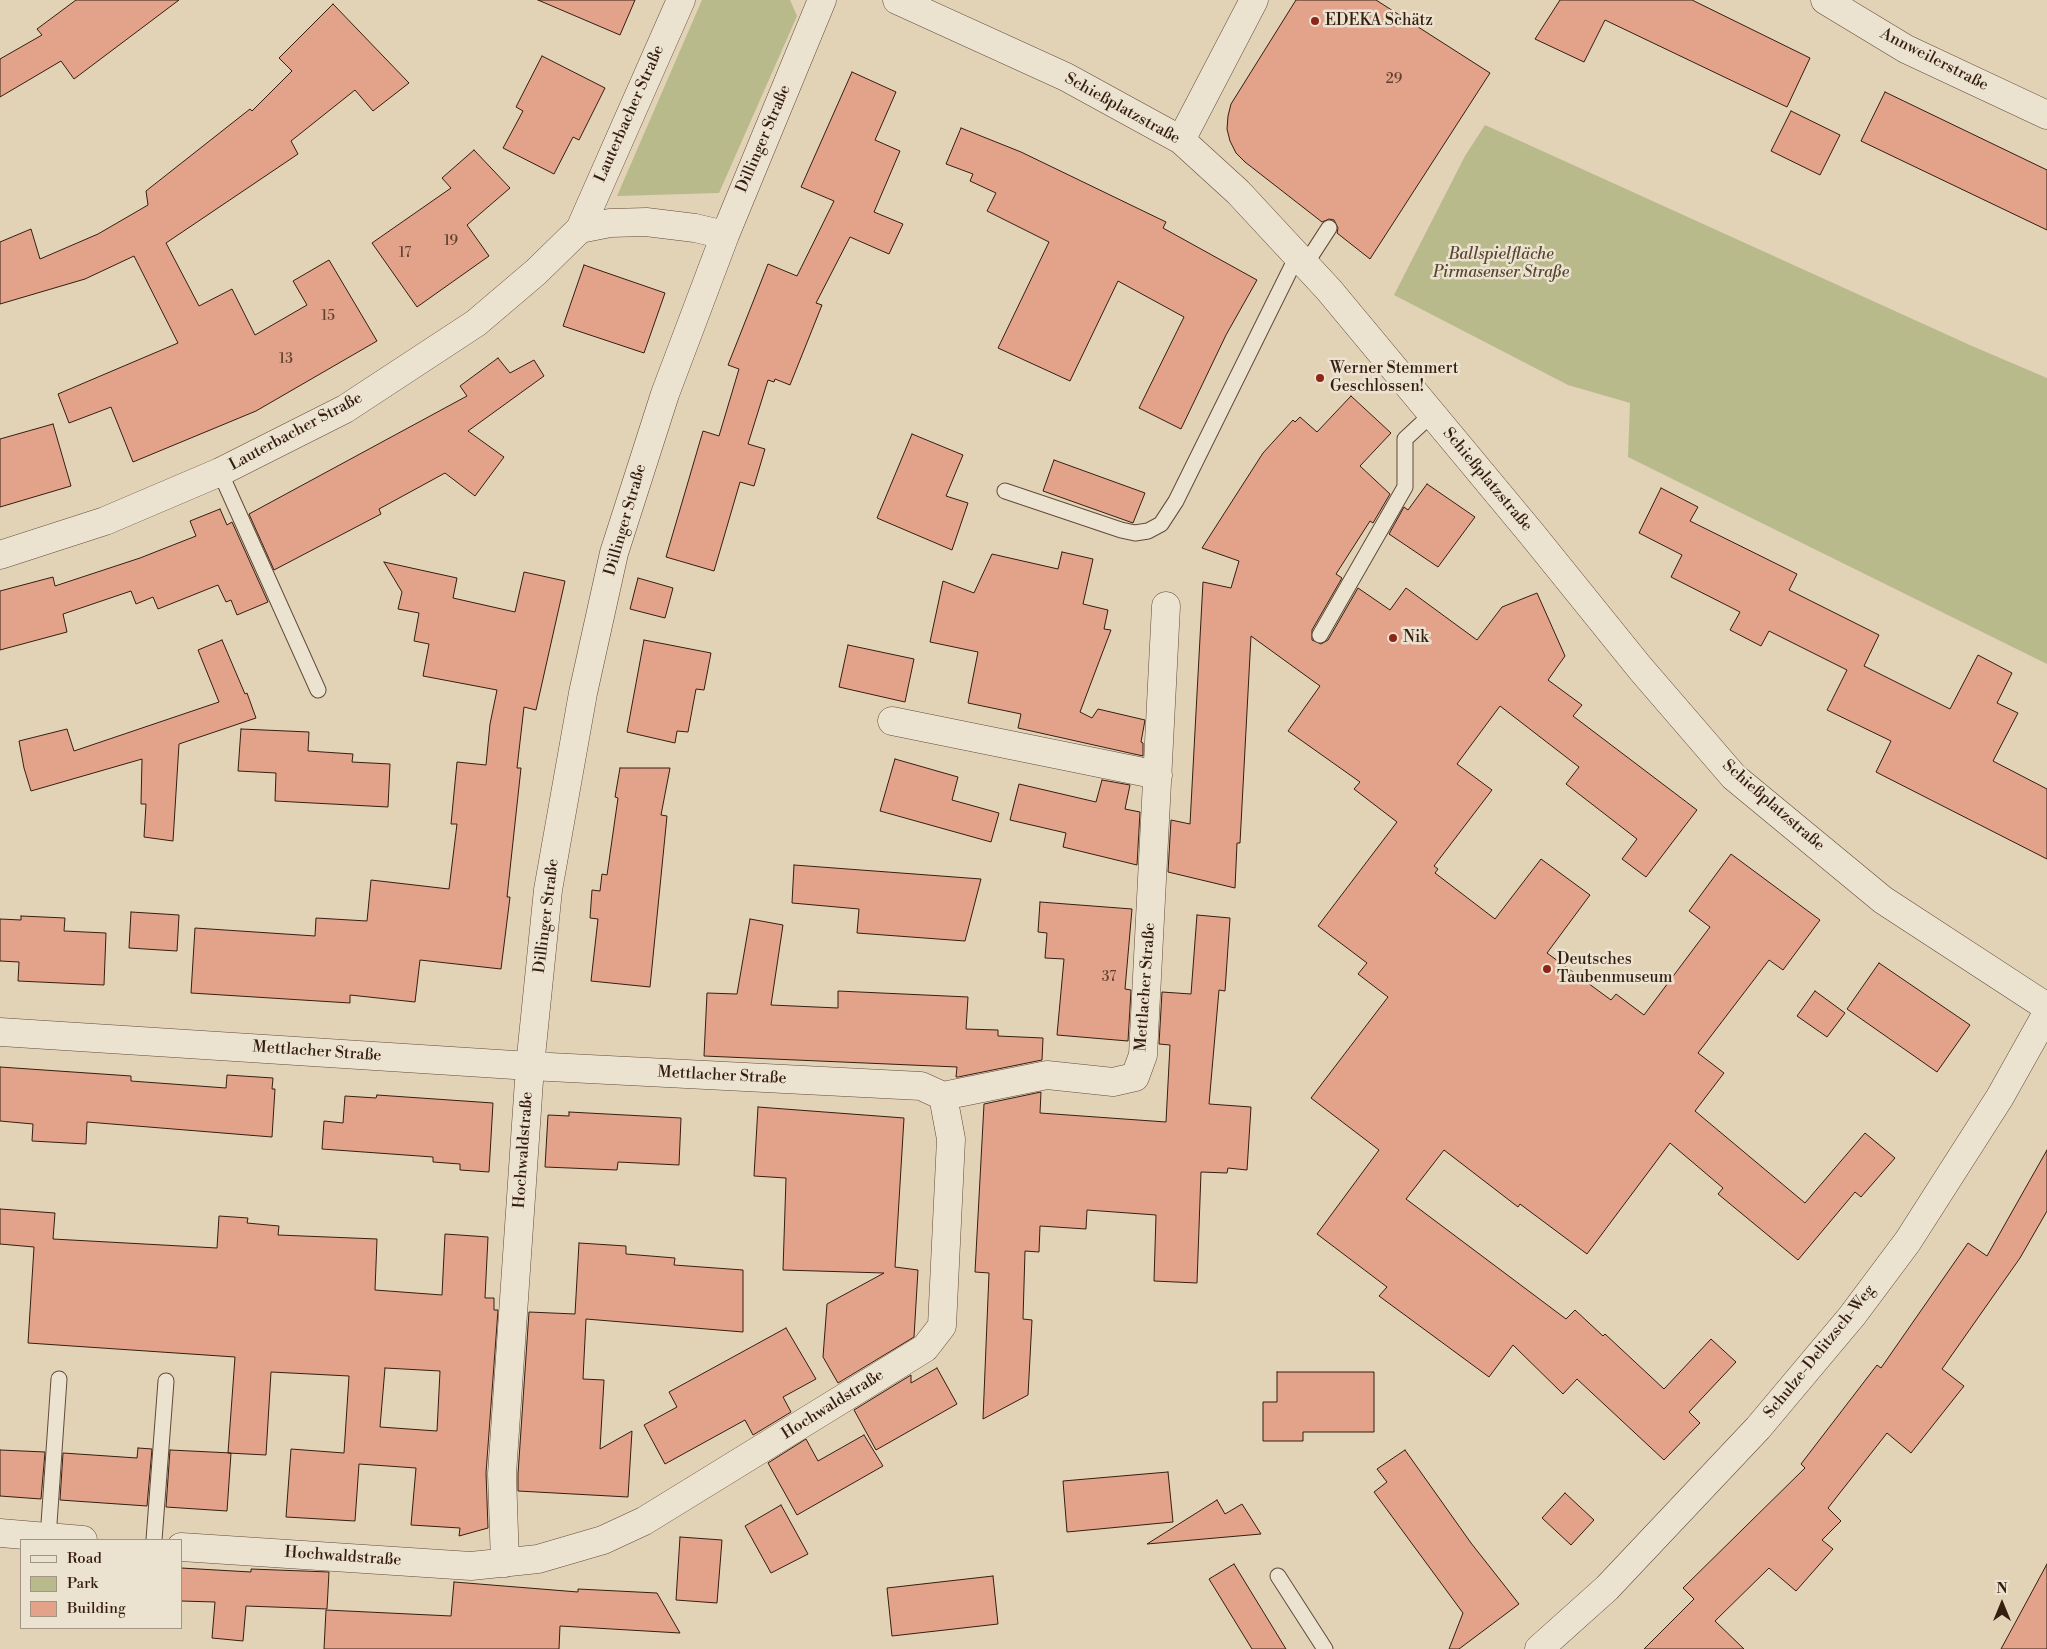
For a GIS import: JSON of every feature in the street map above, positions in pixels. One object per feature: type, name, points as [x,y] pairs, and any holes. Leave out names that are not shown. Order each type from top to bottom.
[{"type":"street","name":"Lauterbacher Straße","points":[[0,555],[105,521],[220,472],[344,409],[476,323],[536,272],[580,229],[681,0]]},
{"type":"street","name":"Dillinger Straße","points":[[530,1066],[548,890],[583,693],[614,553],[665,394],[725,235],[822,0]]},
{"type":"street","name":"Schießplatzstraße","points":[[896,0],[1066,77],[1182,140],[1238,192],[1329,290],[1640,668],[1734,777],[1883,900],[2047,1007]]},
{"type":"street","points":[[1182,140],[1254,0]]},
{"type":"street","name":"Annweilerstraße","points":[[1825,0],[1906,49],[2047,115]]},
{"type":"street","points":[[580,229],[610,223],[646,222],[695,228],[725,235]]},
{"type":"street","name":"Mettlacher Straße","points":[[0,1032],[530,1066],[921,1086],[943,1096],[1047,1075],[1113,1082],[1135,1077],[1143,1055],[1166,606]]},
{"type":"street","points":[[892,721],[1158,775]]},
{"type":"street","name":"Schulze-Delitzsch-Weg","points":[[1539,1649],[1607,1588],[1758,1428],[1852,1316],[1913,1233],[2000,1097],[2047,1013]]},
{"type":"street","name":"Hochwaldstraße","points":[[505,1563],[502,1474],[530,1066]]},
{"type":"street","name":"Hochwaldstraße","points":[[182,1546],[471,1566],[538,1559],[603,1540],[644,1521],[925,1348],[942,1326],[951,1139],[943,1096]]},
{"type":"street","points":[[0,1533],[66,1539]]},
{"type":"lane","points":[[1005,491],[1135,533],[1148,531],[1161,524],[1176,502],[1301,260],[1329,228]]},
{"type":"lane","points":[[1320,636],[1405,486],[1405,439],[1432,414]]},
{"type":"lane","points":[[220,472],[318,690]]},
{"type":"lane","points":[[48,1538],[59,1379]]},
{"type":"lane","points":[[154,1539],[166,1381]]},
{"type":"lane","points":[[1278,1576],[1325,1649]]},
{"type":"green space","points":[[702,0],[790,0],[797,16],[719,193],[617,196]]},
{"type":"green space","name":"Ballspielfläche Pirmasenser Straße","points":[[1485,125],[1972,346],[2047,378],[2047,664],[1628,457],[1630,403],[1568,385],[1394,295],[1465,156]]},
{"type":"building","points":[[76,0],[179,0],[74,79],[61,61],[0,97],[0,59],[42,35],[37,29]]},
{"type":"building","points":[[538,0],[635,0],[620,35]]},
{"type":"building","points":[[1296,0],[1376,0],[1490,73],[1370,259],[1337,233],[1338,228],[1334,220],[1329,219],[1322,222],[1245,162],[1236,153],[1230,141],[1227,129],[1231,104]]},
{"type":"building","points":[[1560,0],[1692,0],[1810,58],[1787,107],[1605,20],[1584,62],[1535,39]]},
{"type":"building","points":[[333,4],[409,83],[373,111],[355,90],[291,141],[298,154],[166,243],[199,306],[232,289],[255,335],[307,305],[293,281],[329,260],[377,341],[256,411],[133,462],[111,407],[69,423],[58,394],[178,343],[134,256],[85,279],[0,304],[0,242],[31,229],[40,259],[98,234],[148,205],[146,191],[250,109],[252,111],[292,71],[279,58]]},
{"type":"building","points":[[542,56],[605,88],[579,140],[573,137],[554,174],[503,148],[523,111],[516,107]]},
{"type":"building","points":[[852,72],[896,92],[875,140],[900,151],[874,212],[903,224],[889,254],[850,237],[816,303],[822,305],[790,385],[775,379],[774,382],[768,380],[748,444],[765,449],[754,486],[740,482],[714,571],[666,557],[703,431],[719,436],[739,369],[728,365],[768,264],[797,276],[834,201],[801,187]]},
{"type":"building","points":[[1885,92],[2047,170],[2047,230],[1861,141]]},
{"type":"building","points":[[1791,111],[1840,135],[1820,175],[1771,151]]},
{"type":"building","points":[[961,128],[1021,152],[1166,222],[1163,228],[1257,280],[1226,335],[1181,429],[1139,408],[1184,317],[1118,281],[1070,381],[998,348],[1049,242],[987,211],[996,193],[970,181],[973,174],[946,164]]},
{"type":"building","points":[[474,150],[510,188],[467,225],[489,256],[417,307],[372,243],[451,188],[442,178]]},
{"type":"building","points":[[584,265],[665,293],[644,353],[563,326]]},
{"type":"building","points":[[498,358],[510,373],[534,360],[544,376],[468,431],[504,457],[475,496],[445,473],[379,509],[381,514],[274,570],[249,514],[467,396],[460,386]]},
{"type":"building","points":[[1351,396],[1391,433],[1360,466],[1390,494],[1373,523],[1370,521],[1336,574],[1342,578],[1312,630],[1312,640],[1321,644],[1328,640],[1358,588],[1390,610],[1406,588],[1477,640],[1502,607],[1537,593],[1565,656],[1548,680],[1582,705],[1573,716],[1697,810],[1646,877],[1622,859],[1637,839],[1566,784],[1579,767],[1500,706],[1457,764],[1492,790],[1434,866],[1438,869],[1435,873],[1495,919],[1541,859],[1590,895],[1547,953],[1611,1000],[1616,994],[1644,1015],[1710,927],[1689,911],[1731,854],[1820,920],[1783,970],[1769,960],[1698,1053],[1724,1073],[1695,1111],[1805,1203],[1865,1133],[1895,1158],[1861,1197],[1855,1192],[1798,1260],[1718,1194],[1723,1188],[1670,1143],[1587,1254],[1520,1204],[1518,1207],[1444,1150],[1406,1199],[1566,1319],[1575,1310],[1603,1336],[1605,1334],[1664,1389],[1711,1339],[1736,1362],[1689,1412],[1700,1423],[1664,1460],[1577,1379],[1563,1394],[1513,1345],[1489,1377],[1379,1296],[1387,1287],[1317,1234],[1379,1150],[1311,1098],[1388,997],[1358,974],[1367,963],[1318,926],[1397,822],[1354,789],[1360,782],[1288,731],[1320,686],[1251,636],[1240,843],[1237,843],[1235,888],[1168,872],[1171,820],[1190,824],[1203,582],[1231,588],[1239,561],[1202,548],[1263,453],[1293,420],[1295,422],[1300,417],[1317,432]]},
{"type":"building","points":[[53,424],[71,486],[0,507],[0,439]]},
{"type":"building","points":[[912,434],[963,455],[946,496],[968,503],[952,550],[877,518]]},
{"type":"building","points":[[1054,460],[1145,493],[1133,523],[1043,491]]},
{"type":"building","points":[[1427,484],[1475,517],[1438,567],[1389,534],[1404,507],[1408,510]]},
{"type":"building","points":[[1661,488],[1698,507],[1690,521],[1797,574],[1789,590],[1879,635],[1864,666],[1950,709],[1978,655],[2012,673],[1997,703],[2018,713],[1993,761],[2047,789],[2047,859],[1876,772],[1891,741],[1827,710],[1847,670],[1769,631],[1761,646],[1730,630],[1740,612],[1671,577],[1682,555],[1639,533]]},
{"type":"building","points":[[220,509],[227,525],[232,522],[268,602],[237,615],[231,600],[226,602],[218,585],[158,609],[153,597],[136,604],[131,591],[63,614],[67,632],[0,650],[0,591],[53,577],[55,586],[140,558],[196,536],[190,521]]},
{"type":"building","points":[[1062,552],[1093,559],[1083,604],[1108,610],[1104,629],[1111,630],[1080,712],[1092,718],[1098,709],[1145,720],[1141,742],[1143,743],[1143,756],[1018,728],[1021,714],[968,703],[978,652],[930,642],[943,581],[974,593],[992,554],[1058,569]]},
{"type":"building","points":[[384,562],[457,578],[453,598],[515,612],[524,572],[565,581],[536,710],[524,707],[517,768],[521,768],[507,897],[510,897],[501,969],[420,960],[415,1002],[350,995],[350,1003],[191,993],[195,928],[315,936],[316,918],[367,921],[371,880],[449,889],[457,824],[451,824],[457,762],[486,765],[490,724],[497,690],[423,676],[429,644],[414,641],[419,613],[398,609],[402,592]]},
{"type":"building","points":[[638,578],[673,588],[665,618],[630,609]]},
{"type":"building","points":[[222,640],[245,694],[247,693],[256,718],[179,744],[173,841],[144,837],[146,804],[141,804],[142,759],[31,791],[19,741],[67,729],[74,751],[219,702],[198,650]]},
{"type":"building","points":[[644,640],[711,653],[704,690],[696,689],[688,732],[677,731],[675,743],[627,732]]},
{"type":"building","points":[[848,645],[914,659],[905,702],[839,687]]},
{"type":"building","points":[[241,729],[309,732],[308,751],[353,754],[352,762],[390,764],[388,807],[275,801],[276,773],[238,771]]},
{"type":"building","points":[[895,759],[958,777],[952,800],[999,813],[991,842],[880,811]]},
{"type":"building","points":[[620,768],[670,768],[661,815],[667,816],[650,987],[591,981],[598,919],[590,918],[592,890],[600,891],[602,874],[607,875],[618,798],[615,797]]},
{"type":"building","points":[[1102,780],[1130,785],[1125,809],[1140,812],[1137,865],[1063,847],[1066,833],[1010,820],[1019,784],[1096,802]]},
{"type":"building","points":[[794,865],[981,879],[965,941],[857,933],[859,909],[792,903]]},
{"type":"building","points":[[1040,902],[1132,909],[1125,989],[1131,990],[1128,1041],[1057,1035],[1064,959],[1045,958],[1047,933],[1038,932]]},
{"type":"building","points":[[131,912],[179,915],[177,951],[129,948]]},
{"type":"building","points":[[1197,915],[1230,918],[1225,991],[1219,990],[1209,1104],[1251,1107],[1247,1170],[1228,1168],[1227,1173],[1201,1172],[1197,1283],[1154,1281],[1156,1215],[1087,1210],[1086,1229],[1040,1226],[1039,1252],[1025,1251],[1023,1319],[1032,1320],[1028,1395],[983,1419],[989,1273],[975,1272],[984,1104],[1041,1092],[1040,1113],[1166,1122],[1170,1045],[1159,1044],[1162,992],[1191,994]]},
{"type":"building","points":[[21,916],[65,918],[64,931],[106,933],[104,985],[18,981],[19,962],[0,961],[0,919],[21,920]]},
{"type":"building","points":[[750,919],[783,925],[771,1005],[838,1008],[838,991],[968,997],[966,1029],[998,1030],[998,1036],[1043,1038],[1042,1060],[956,1077],[957,1067],[704,1056],[707,993],[737,994]]},
{"type":"building","points":[[1879,963],[1970,1025],[1937,1072],[1847,1009]]},
{"type":"building","points":[[1815,991],[1845,1013],[1827,1037],[1797,1016]]},
{"type":"building","points":[[0,1067],[131,1076],[131,1081],[226,1088],[227,1075],[273,1078],[272,1089],[275,1089],[272,1137],[87,1122],[86,1144],[32,1141],[33,1124],[0,1121]]},
{"type":"building","points":[[377,1095],[493,1103],[489,1172],[460,1170],[460,1164],[433,1162],[433,1157],[322,1149],[324,1121],[343,1123],[345,1096],[376,1098]]},
{"type":"building","points":[[758,1107],[904,1118],[895,1267],[918,1270],[914,1337],[838,1383],[823,1357],[827,1304],[884,1273],[783,1270],[786,1178],[754,1176]]},
{"type":"building","points":[[569,1112],[681,1118],[679,1165],[618,1162],[617,1170],[545,1167],[548,1115],[569,1116]]},
{"type":"building","points":[[2047,1150],[2047,1211],[2020,1258],[1942,1369],[1964,1386],[1911,1453],[1887,1433],[1828,1508],[1841,1521],[1822,1540],[1833,1549],[1796,1591],[1769,1568],[1715,1621],[1744,1649],[1644,1649],[1694,1599],[1683,1588],[1805,1468],[1801,1464],[1877,1365],[1881,1368],[1968,1243],[1987,1256]]},
{"type":"building","points":[[0,1209],[55,1213],[53,1239],[217,1248],[219,1216],[248,1218],[247,1223],[279,1226],[278,1235],[377,1239],[375,1290],[442,1295],[445,1234],[488,1237],[485,1298],[494,1298],[494,1310],[498,1310],[486,1473],[488,1528],[459,1536],[460,1528],[411,1525],[416,1468],[359,1464],[355,1521],[286,1517],[291,1449],[344,1453],[349,1376],[271,1372],[266,1455],[228,1453],[235,1357],[28,1343],[34,1247],[0,1244]],"holes":[[[385,1368],[440,1371],[437,1431],[380,1427]]]},
{"type":"building","points":[[579,1243],[626,1246],[626,1254],[675,1258],[674,1265],[743,1270],[743,1332],[586,1319],[583,1379],[604,1380],[600,1449],[632,1431],[628,1497],[518,1491],[529,1312],[575,1314]]},
{"type":"building","points":[[786,1328],[816,1379],[783,1397],[791,1412],[753,1435],[745,1420],[665,1464],[644,1425],[677,1407],[669,1392]]},
{"type":"building","points":[[937,1368],[957,1404],[876,1450],[854,1410],[911,1375],[911,1383]]},
{"type":"building","points":[[1277,1372],[1374,1372],[1374,1432],[1303,1432],[1303,1441],[1263,1441],[1263,1402],[1277,1402]]},
{"type":"building","points":[[864,1435],[883,1466],[797,1515],[768,1463],[806,1439],[818,1461]]},
{"type":"building","points":[[138,1448],[152,1449],[147,1506],[60,1500],[63,1453],[137,1458]]},
{"type":"building","points":[[0,1450],[45,1452],[41,1499],[0,1496]]},
{"type":"building","points":[[170,1450],[231,1453],[227,1511],[166,1507]]},
{"type":"building","points":[[1405,1450],[1471,1543],[1519,1604],[1459,1649],[1449,1649],[1463,1613],[1374,1492],[1387,1482],[1377,1469]]},
{"type":"building","points":[[1168,1472],[1173,1522],[1067,1532],[1063,1481]]},
{"type":"building","points":[[1565,1493],[1594,1520],[1571,1545],[1542,1518]]},
{"type":"building","points":[[1217,1500],[1225,1514],[1242,1504],[1261,1534],[1147,1544]]},
{"type":"building","points":[[781,1505],[808,1554],[771,1573],[745,1526]]},
{"type":"building","points":[[680,1537],[722,1540],[717,1603],[676,1600]]},
{"type":"building","points":[[1234,1564],[1286,1649],[1252,1649],[1209,1579]]},
{"type":"building","points":[[2047,1564],[2047,1649],[2001,1649]]},
{"type":"building","points":[[182,1568],[251,1572],[251,1569],[329,1572],[327,1609],[246,1606],[243,1641],[212,1638],[215,1602],[182,1601]]},
{"type":"building","points":[[993,1576],[998,1624],[892,1636],[887,1588]]},
{"type":"building","points":[[454,1582],[578,1592],[578,1589],[657,1593],[680,1633],[560,1626],[559,1649],[324,1649],[326,1610],[451,1616]]},
{"type":"place","name":"EDEKA Schätz","points":[[1315,21]]},
{"type":"place","name":"Werner Stemmert Geschlossen!","points":[[1320,378]]},
{"type":"place","name":"Nik","points":[[1393,638]]},
{"type":"place","name":"Deutsches Taubenmuseum","points":[[1547,969]]}]
